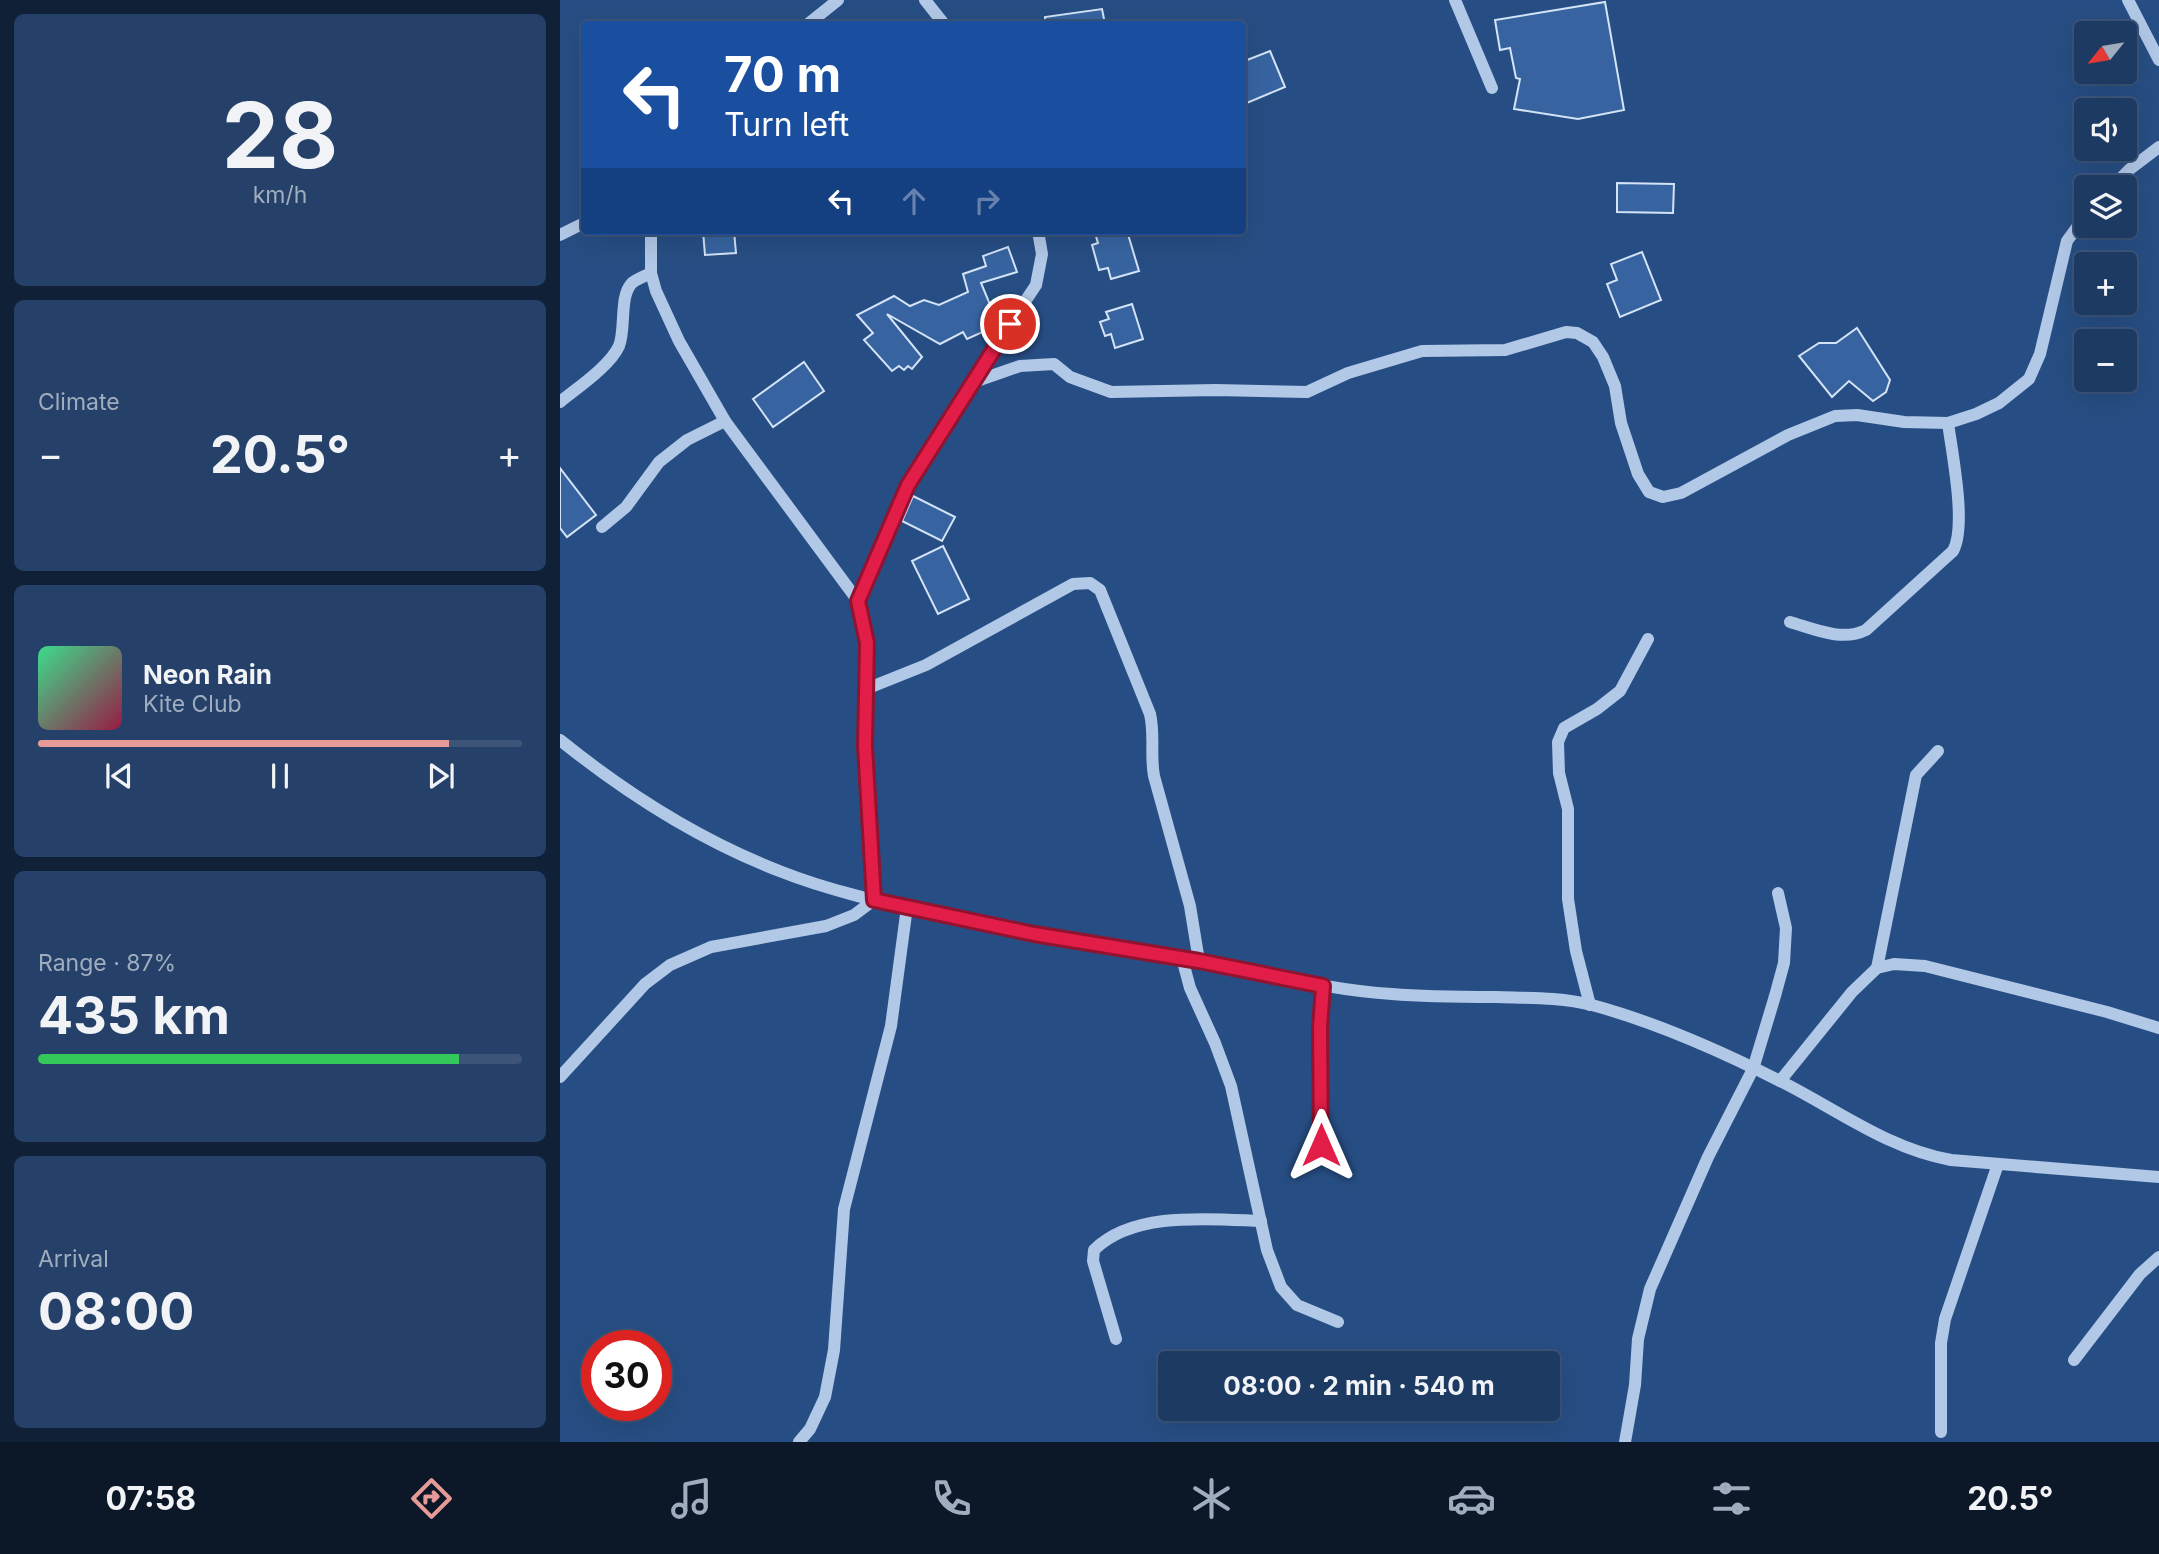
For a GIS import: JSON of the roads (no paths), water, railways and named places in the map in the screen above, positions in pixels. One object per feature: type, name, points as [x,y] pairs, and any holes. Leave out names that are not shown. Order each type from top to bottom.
[{"type":"street","points":[[812,21],[838,0]]},
{"type":"street","points":[[925,0],[942,21]]},
{"type":"street","points":[[1455,0],[1492,88]]},
{"type":"street","points":[[2128,0],[2159,60]]},
{"type":"street","points":[[2124,175],[2159,147]]},
{"type":"street","points":[[560,234],[581,224]]},
{"type":"street","points":[[971,383],[1020,366],[1054,364],[1070,377],[1111,392],[1307,392],[1349,373],[1422,351],[1505,350],[1566,332],[1577,333],[1593,342],[1603,357],[1615,386],[1621,424],[1638,474],[1649,492],[1663,497],[1681,493],[1788,435],[1835,416],[1857,415],[1904,422],[1948,423],[1999,403],[2029,379],[2040,354],[2067,241],[2074,231]]},
{"type":"street","points":[[651,235],[651,273],[656,291],[679,341],[725,421],[858,601],[867,643],[865,746],[874,900]]},
{"type":"street","points":[[858,601],[908,485],[1036,285],[1042,254],[1039,235]]},
{"type":"street","points":[[560,402],[614,353],[621,337],[627,290],[633,282],[651,273]]},
{"type":"street","points":[[602,527],[626,507],[659,462],[687,440],[725,421]]},
{"type":"street","points":[[1790,622],[1843,636],[1856,635],[1866,630],[1953,551],[1959,536],[1959,517],[1948,423]]},
{"type":"street","points":[[866,689],[926,665],[1073,584],[1090,583],[1100,590],[1150,714],[1154,731],[1154,776],[1190,906],[1199,961]]},
{"type":"street","points":[[1590,1005],[1576,951],[1567,899],[1568,809],[1559,773],[1558,742],[1564,728],[1597,709],[1620,691],[1648,639]]},
{"type":"street","points":[[560,740],[601,773],[669,817],[734,851],[784,873],[874,900],[1034,934],[1199,961],[1323,986],[1392,994],[1543,998],[1590,1005],[1717,1051],[1780,1081],[1898,1146],[1937,1158],[2159,1177]]},
{"type":"street","points":[[1877,968],[1916,775],[1938,751]]},
{"type":"street","points":[[1625,1442],[1635,1385],[1638,1339],[1650,1289],[1708,1157],[1753,1069],[1784,963],[1786,928],[1779,893]]},
{"type":"street","points":[[560,1077],[645,984],[670,965],[711,947],[753,937],[826,926],[854,915],[874,900]]},
{"type":"street","points":[[799,1442],[810,1429],[825,1397],[834,1350],[844,1209],[891,1026],[907,907]]},
{"type":"street","points":[[1182,958],[1190,988],[1231,1086],[1267,1250],[1281,1287],[1297,1305],[1338,1322]]},
{"type":"street","points":[[1780,1081],[1852,992],[1877,968],[1894,964],[1925,967],[2084,1006],[2159,1028]]},
{"type":"street","points":[[1321,1145],[1320,1028],[1323,986]]},
{"type":"street","points":[[1941,1432],[1941,1343],[1945,1319],[1998,1164]]},
{"type":"street","points":[[1116,1339],[1093,1261],[1094,1250],[1105,1239],[1147,1223],[1205,1219],[1261,1221]]},
{"type":"street","points":[[2074,1360],[2140,1274],[2159,1257]]}]
